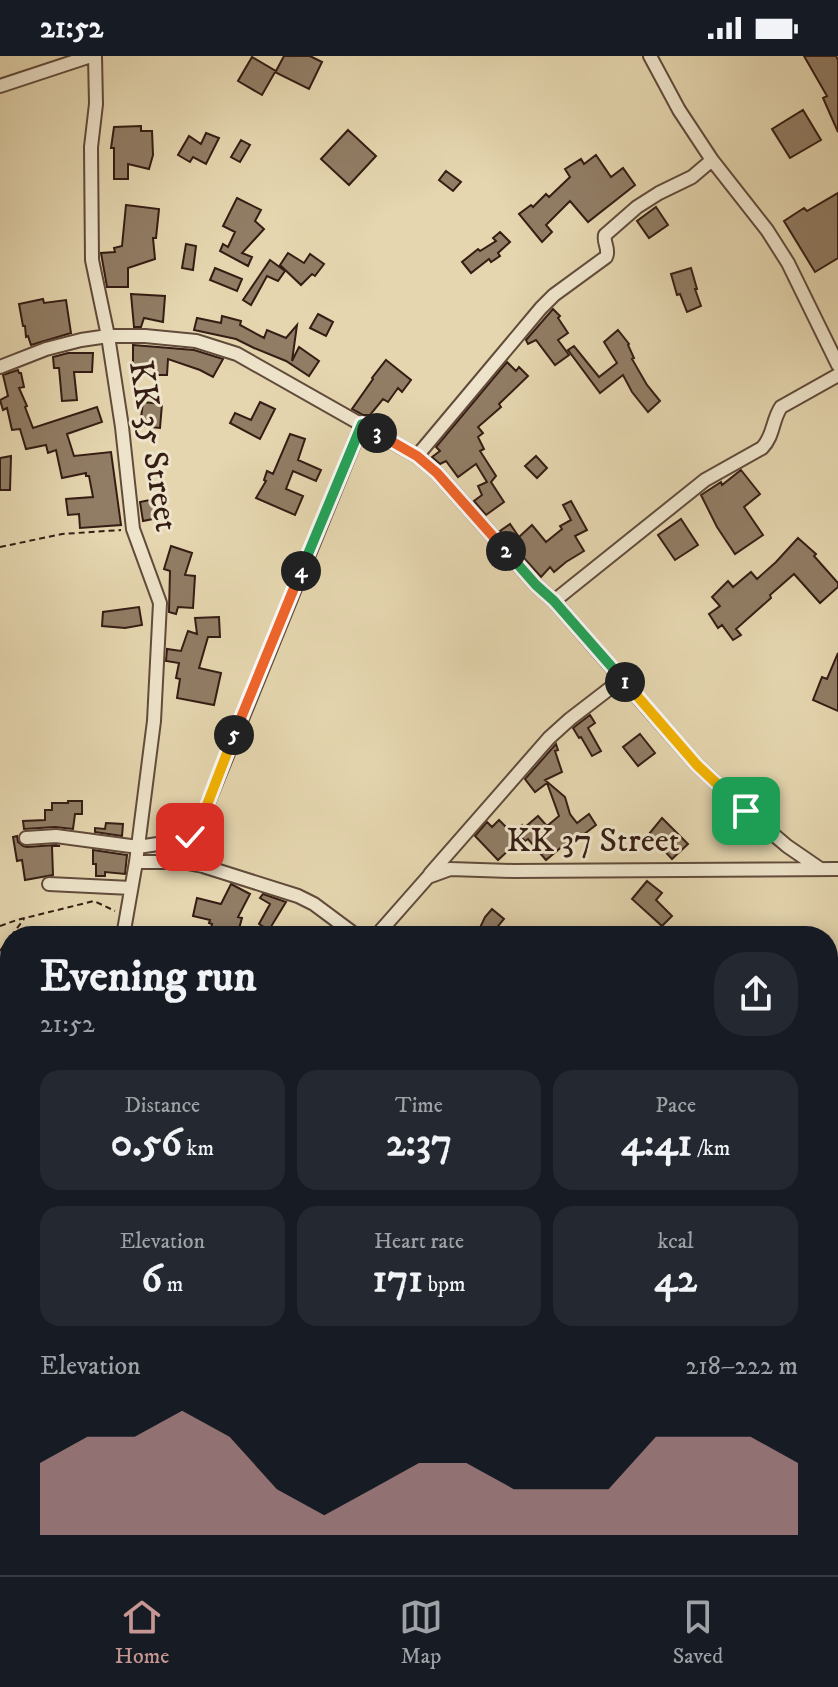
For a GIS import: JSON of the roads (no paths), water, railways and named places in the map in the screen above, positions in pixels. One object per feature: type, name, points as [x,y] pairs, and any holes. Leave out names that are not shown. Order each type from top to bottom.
[{"type":"street","points":[[0,86],[93,56]]},
{"type":"street","name":"KK 35 Street","points":[[93,56],[96,104],[91,147],[92,260],[122,427],[133,529],[160,603],[154,721],[125,926]]},
{"type":"street","points":[[650,56],[679,110],[712,160],[767,230],[788,263],[838,365]]},
{"type":"street","points":[[417,456],[541,308],[606,257],[605,235],[637,207],[692,177],[712,160]]},
{"type":"street","points":[[0,367],[46,349],[108,336],[196,341],[237,354],[417,456],[437,473],[536,585],[554,601],[697,765],[787,846],[819,868]]},
{"type":"street","points":[[554,601],[705,480],[762,448],[769,441],[781,407],[838,375]]},
{"type":"street","points":[[26,838],[56,836],[138,847],[184,840],[196,832],[362,424]]},
{"type":"street","points":[[385,926],[549,738],[622,679]]},
{"type":"street","points":[[136,862],[182,862],[203,866],[298,896],[344,926]]},
{"type":"street","name":"KK 37 Street","points":[[428,877],[459,868],[513,871],[838,869]]},
{"type":"street","points":[[49,884],[131,888]]}]
